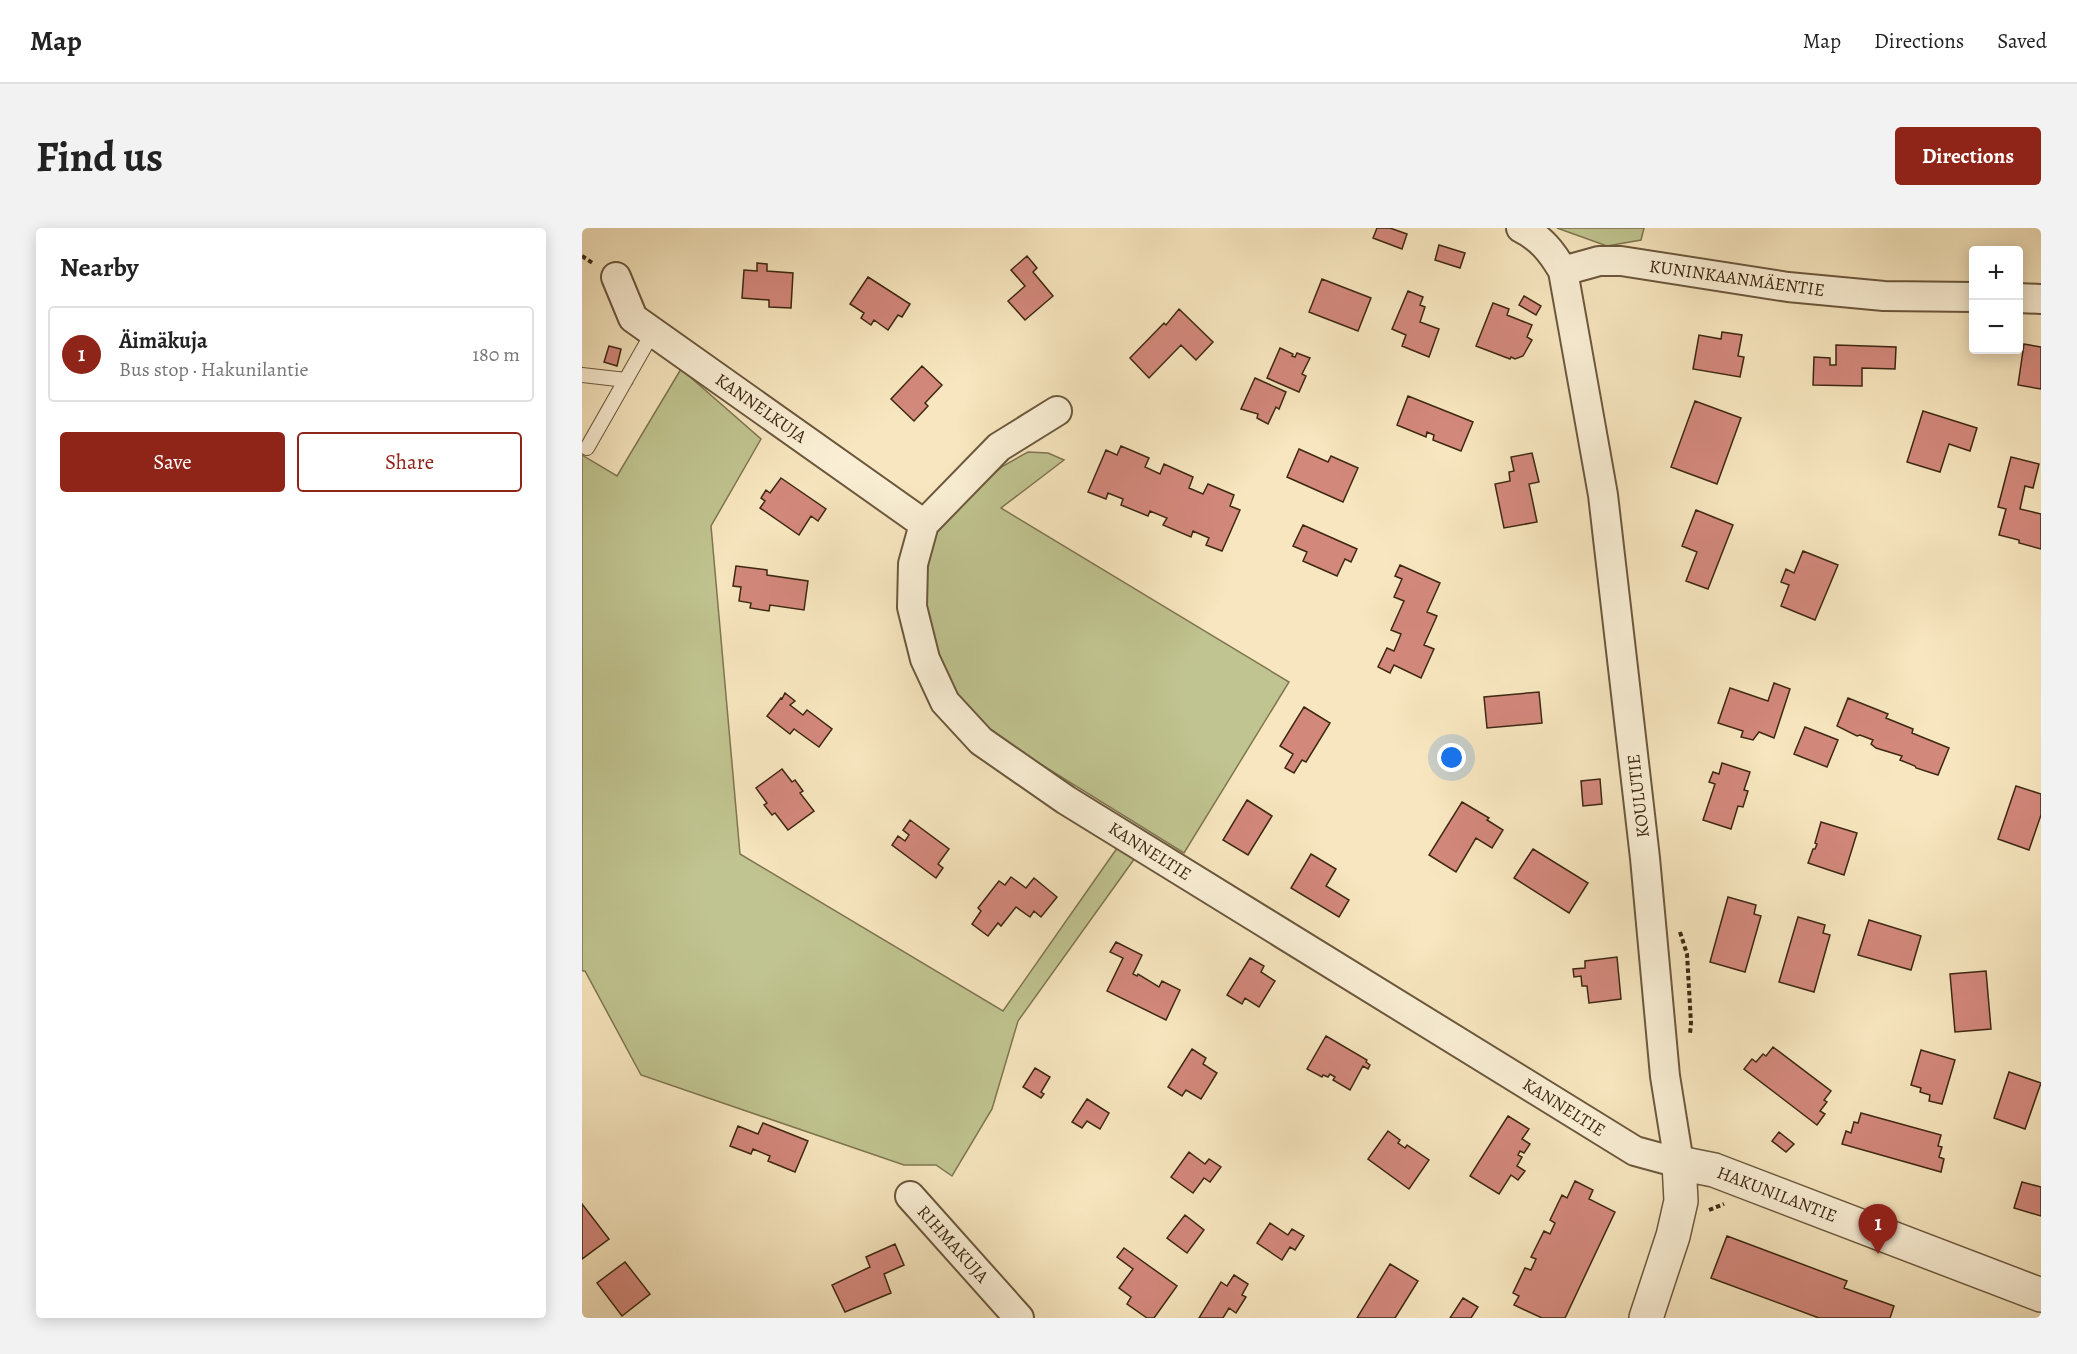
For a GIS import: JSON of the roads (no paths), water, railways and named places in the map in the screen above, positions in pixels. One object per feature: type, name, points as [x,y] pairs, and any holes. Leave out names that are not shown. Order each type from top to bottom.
[{"type":"street","points":[[1521,228],[1535,235],[1551,251],[1563,271]]},
{"type":"street","name":"KUNINKAANMÄENTIE","points":[[1563,271],[1599,261],[1621,261],[1788,287],[1884,296],[1969,297]]},
{"type":"street","name":"KOULUTIE","points":[[1563,271],[1603,495],[1646,858],[1665,1076],[1679,1163],[1681,1201],[1673,1236],[1646,1318]]},
{"type":"street","name":"KANNELKUJA","points":[[616,277],[633,318],[924,524]]},
{"type":"street","points":[[2023,298],[2041,298]]},
{"type":"street","name":"KANNELTIE","points":[[1057,411],[999,447],[924,524],[913,564],[912,607],[925,659],[945,702],[981,741],[1066,800],[1635,1151],[1679,1163]]},
{"type":"street","name":"HAKUNILANTIE","points":[[1679,1163],[1714,1170],[2041,1295]]},
{"type":"street","name":"RIHMAKUJA","points":[[910,1196],[1019,1318]]},
{"type":"lane","points":[[588,448],[653,332]]},
{"type":"lane","points":[[582,375],[626,380]]},
{"type":"place","name":"Äimäkuja","points":[[1878,1254]]}]
